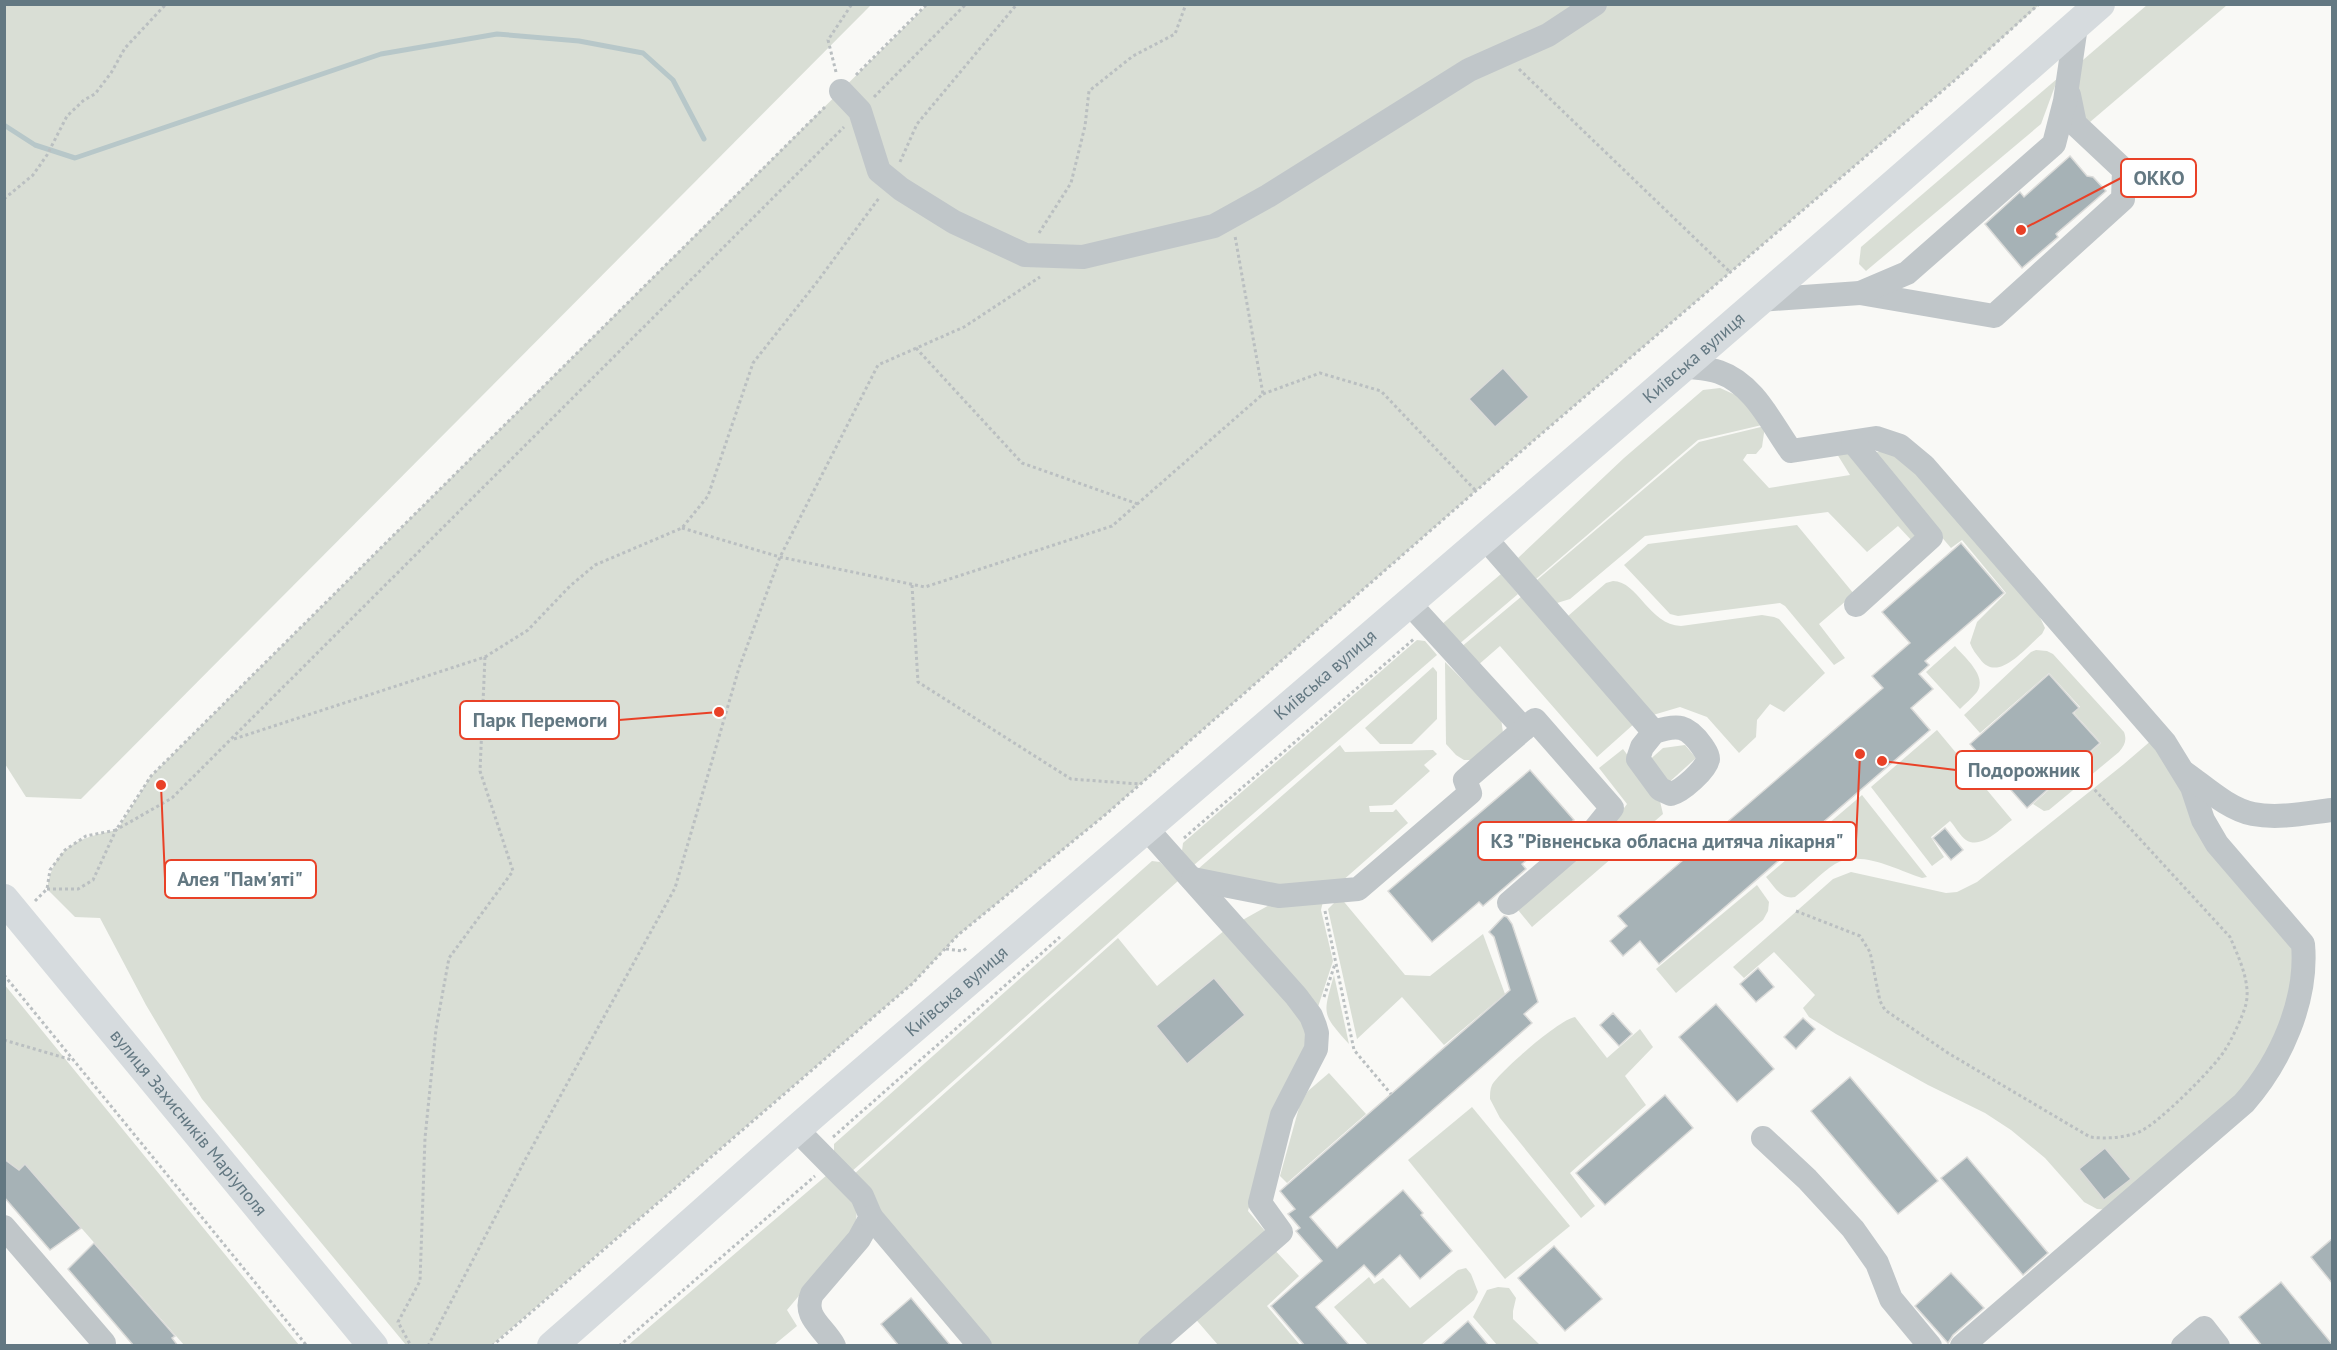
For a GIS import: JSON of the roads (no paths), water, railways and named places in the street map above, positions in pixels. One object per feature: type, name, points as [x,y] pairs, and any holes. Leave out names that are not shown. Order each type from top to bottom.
[{"type":"main road","name":"Київська вулиця","points":[[552,1346],[797,1130],[1155,838],[1409,603],[2100,4]]},
{"type":"main road","name":"вулиця Захисників Маріуполя","points":[[4,898],[373,1346]]},
{"type":"street","points":[[841,91],[860,111],[879,171],[891,181],[954,222],[1025,255],[1083,257],[1214,226],[1268,196],[1469,70],[1548,35],[1595,4]]},
{"type":"street","points":[[1860,293],[1907,273],[2054,144],[2067,88],[2076,26]]},
{"type":"street","points":[[1759,300],[1860,293],[1994,316],[2122,199],[2124,170],[2075,124],[2067,88]]},
{"type":"street","points":[[1682,366],[1718,372],[1743,386],[1760,405],[1791,451],[1876,438],[1900,446],[1924,466],[2165,743],[2185,773],[2203,820],[2217,844],[2303,944],[2304,958],[2296,1009],[2281,1047],[2261,1083],[2244,1103],[1962,1346]]},
{"type":"street","points":[[1853,442],[1931,537],[1856,605]]},
{"type":"street","points":[[1485,538],[1654,732]]},
{"type":"street","points":[[1409,603],[1524,729]]},
{"type":"street","points":[[1197,890],[1279,896],[1358,888],[1470,793],[1465,780],[1535,720],[1612,808],[1595,829],[1509,903]]},
{"type":"street","points":[[2185,773],[2227,803],[2252,814],[2283,815],[2332,810]]},
{"type":"street","points":[[1150,1346],[1281,1232],[1260,1203],[1282,1115],[1316,1049],[1317,1033],[1311,1016],[1296,996],[1197,890],[1155,838]]},
{"type":"street","points":[[797,1130],[862,1196],[871,1217],[980,1346]]},
{"type":"street","points":[[1763,1138],[1807,1179],[1853,1229],[1877,1263],[1891,1299],[1930,1346]]},
{"type":"street","points":[[834,1346],[808,1309],[808,1302],[812,1294],[859,1239],[871,1217]]},
{"type":"street","points":[[4,1227],[104,1343],[101,1346]]},
{"type":"street","points":[[2183,1346],[2204,1328],[2218,1346]]},
{"type":"waterway","points":[[4,125],[35,145],[75,158],[381,54],[497,34],[579,41],[643,53],[673,80],[704,139]]},
{"type":"place","name":"ОККО","points":[[2021,230]]},
{"type":"place","name":"Парк Перемоги","points":[[719,712]]},
{"type":"place","name":"КЗ \"Рівненська обласна дитяча лікарня\"","points":[[1860,754]]},
{"type":"place","name":"Подорожник","points":[[1882,761]]},
{"type":"place","name":"Алея \"Пам'яті\"","points":[[161,785]]}]
